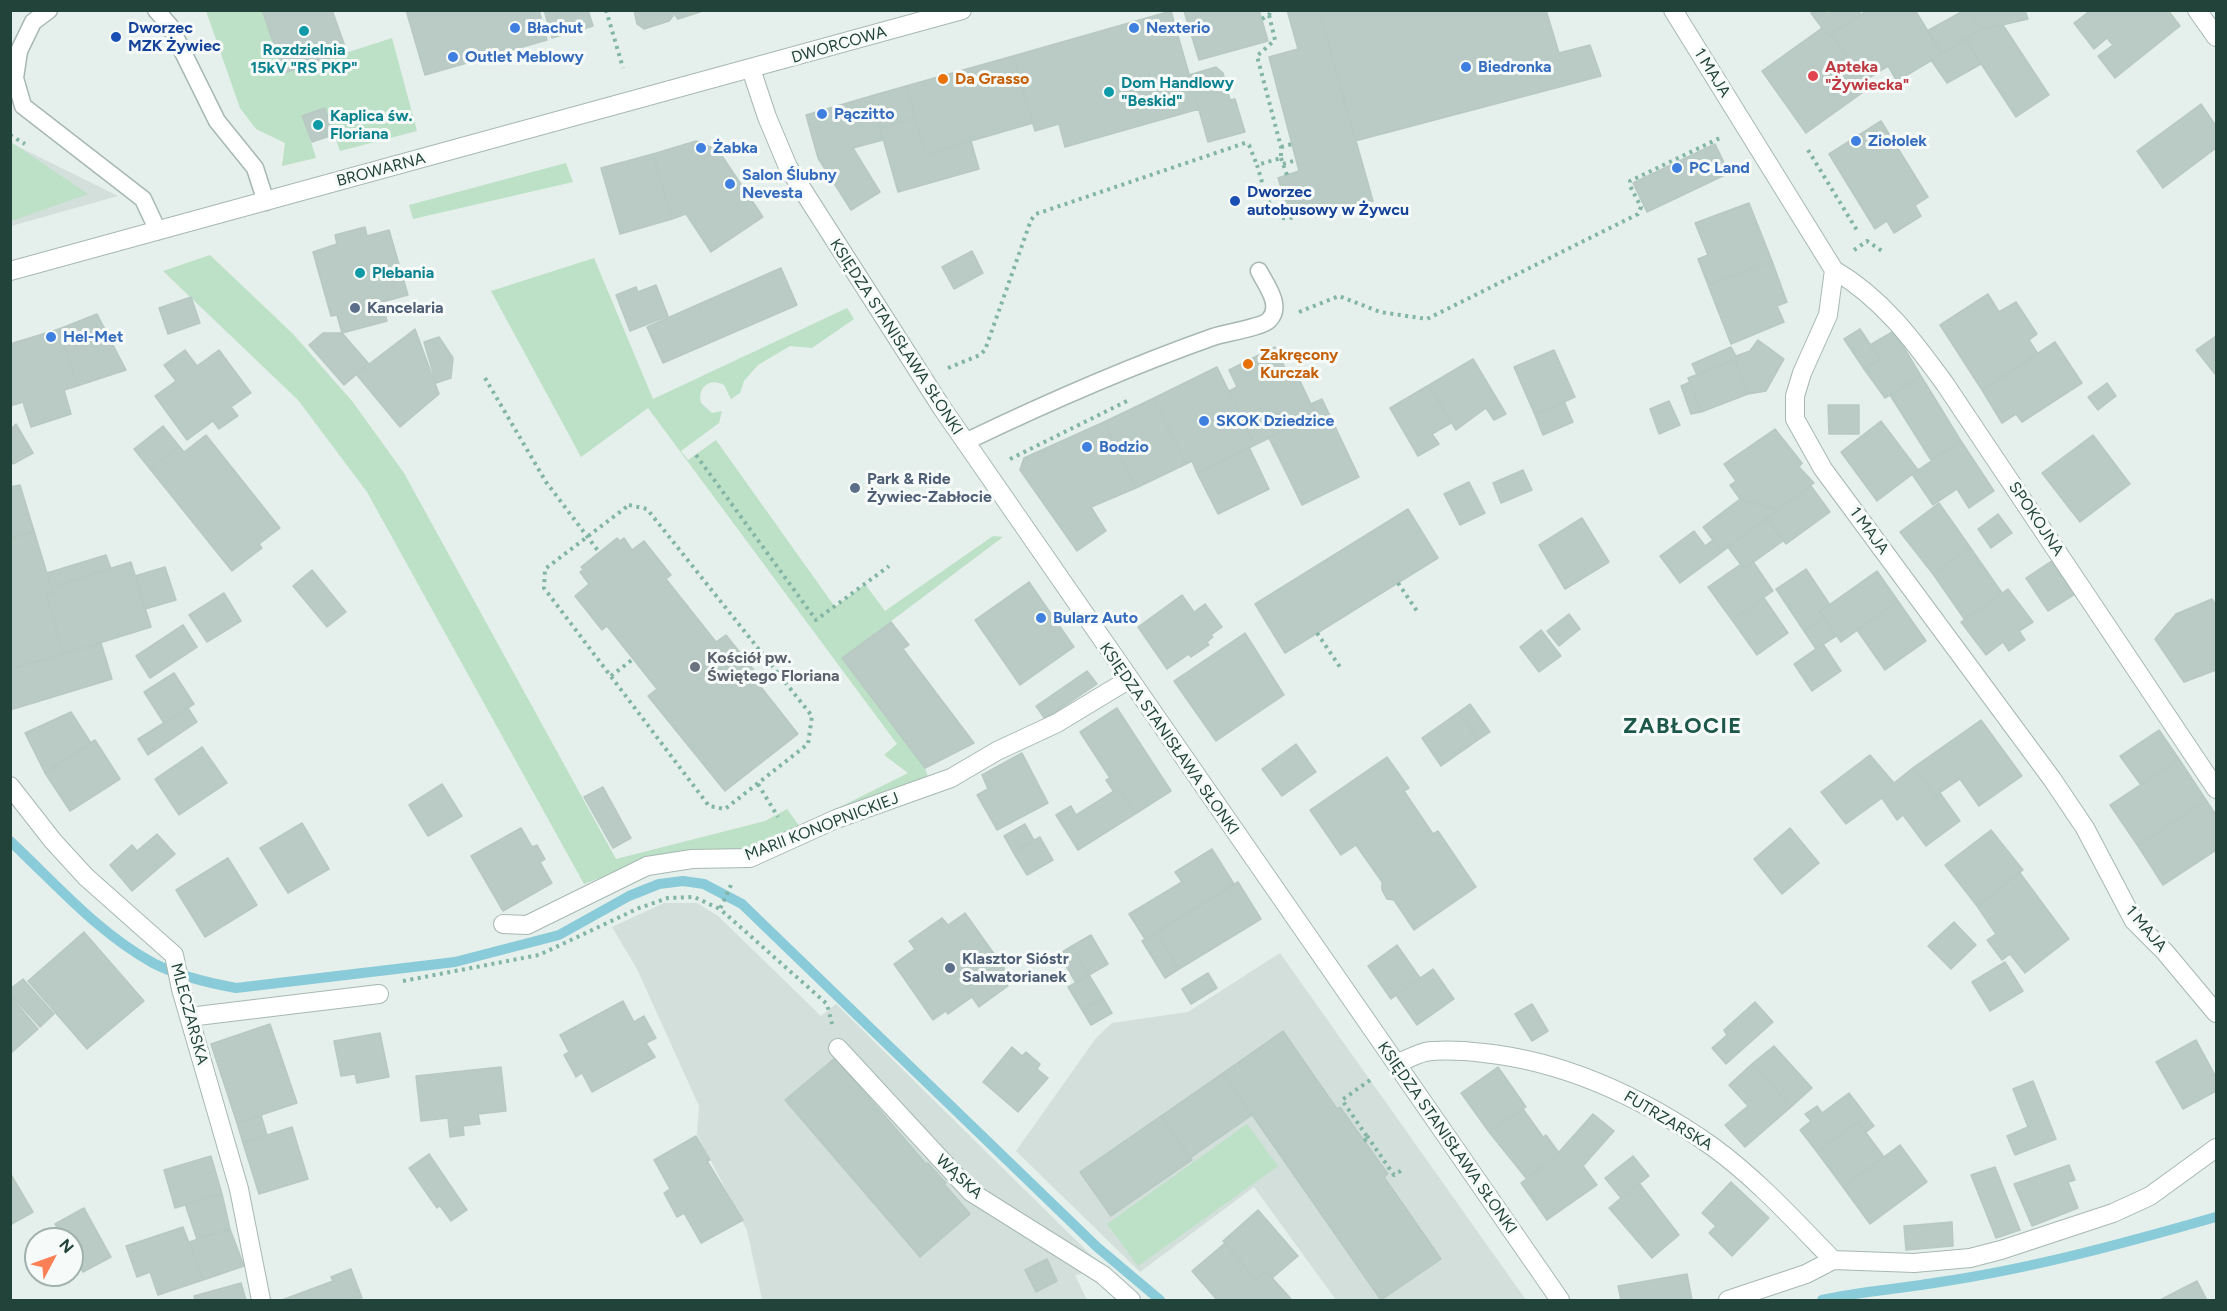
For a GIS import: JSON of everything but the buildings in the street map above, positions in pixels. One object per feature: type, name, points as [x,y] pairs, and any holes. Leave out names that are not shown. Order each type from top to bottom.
[{"type":"street","name":"DWORCOWA","points":[[751,69],[962,10]]},
{"type":"street","name":"1 MAJA","points":[[1673,10],[1834,270],[1828,315],[1802,373],[1796,396],[1795,419],[1823,469],[2052,779],[2085,828],[2134,921],[2165,952],[2217,1013]]},
{"type":"street","points":[[2197,10],[2217,37]]},
{"type":"street","name":"BROWARNA","points":[[10,271],[751,69]]},
{"type":"street","name":"KSIĘDZA STANISŁAWA SŁONKI","points":[[751,69],[784,159],[811,207],[965,442],[1560,1300]]},
{"type":"street","name":"SPOKOJNA","points":[[1834,270],[1859,285],[1902,325],[1933,367],[2217,789]]},
{"type":"street","name":"MARII KONOPNICKIEJ","points":[[503,924],[527,925],[647,866],[692,859],[750,858],[836,819],[951,778],[997,751],[1057,723],[1128,680]]},
{"type":"street","name":"MLECZARSKA","points":[[10,786],[53,841],[86,877],[174,955],[189,1017],[239,1189],[261,1300]]},
{"type":"street","points":[[189,1017],[380,994]]},
{"type":"street","name":"WĄSKA","points":[[838,1048],[971,1192],[1103,1275],[1131,1300]]},
{"type":"street","name":"FUTRZARSKA","points":[[1395,1064],[1425,1052],[1465,1050],[1518,1057],[1551,1065],[1638,1100],[1714,1148],[1782,1208],[1833,1260]]},
{"type":"street","points":[[1728,1300],[1806,1274],[1833,1260],[1914,1263],[1970,1258],[2001,1250],[2113,1213],[2150,1196],[2217,1148]]},
{"type":"lane","points":[[49,10],[33,22],[19,51],[15,78],[22,106],[143,199],[158,231]]},
{"type":"lane","points":[[156,10],[170,26],[217,121],[255,168],[266,202]]},
{"type":"lane","points":[[965,442],[1174,351],[1233,330],[1266,323],[1272,317],[1275,304],[1259,271]]},
{"type":"path","points":[[606,10],[623,68]]},
{"type":"path","points":[[1262,20],[1270,13]]},
{"type":"path","points":[[1270,13],[1275,40],[1257,56],[1287,175]]},
{"type":"path","points":[[1293,315],[1339,296],[1380,312],[1427,319],[1638,214],[1641,207],[1630,186],[1630,181],[1745,126]]},
{"type":"path","points":[[948,368],[980,355],[985,350],[1031,220],[1036,214],[1245,143],[1249,145],[1257,165],[1270,207],[1277,215],[1285,219],[1310,212]]},
{"type":"path","points":[[1281,147],[1292,144]]},
{"type":"path","points":[[1808,150],[1858,232]]},
{"type":"path","points":[[1257,165],[1281,158]]},
{"type":"path","points":[[1283,164],[1297,160]]},
{"type":"path","points":[[1848,254],[1868,241],[1882,251]]},
{"type":"path","points":[[485,378],[546,482],[599,552]]},
{"type":"path","points":[[1009,460],[1131,399]]},
{"type":"path","points":[[696,454],[816,620],[889,566]]},
{"type":"path","points":[[629,505],[647,509],[812,716],[808,744],[725,809],[709,806],[544,588],[545,569],[588,537],[629,505]]},
{"type":"path","points":[[1398,583],[1419,614]]},
{"type":"path","points":[[1317,633],[1340,667]]},
{"type":"path","points":[[611,676],[633,659]]},
{"type":"path","points":[[758,784],[776,814]]},
{"type":"path","points":[[720,909],[729,889]]},
{"type":"path","points":[[380,994],[388,983],[539,956],[632,911],[668,898],[694,897],[720,909],[827,1004],[838,1048]]},
{"type":"path","points":[[1379,1074],[1342,1100],[1394,1175],[1404,1169]]},
{"type":"path","points":[[1364,1141],[1368,1138],[1366,1136]]},
{"type":"shaded area","points":[[11,143],[118,196],[11,226]]},
{"type":"shaded area","points":[[664,903],[697,903],[718,916],[821,1016],[836,1004],[1098,1262],[1088,1273],[1075,1275],[1087,1300],[762,1300],[747,1230],[697,1134],[699,1106],[637,969],[612,927]]},
{"type":"shaded area","points":[[1280,953],[1526,1300],[1336,1300],[1254,1187],[1140,1272],[1016,1151],[1096,1038],[1112,1023],[1188,1012]]},
{"type":"green space","points":[[206,11],[262,11],[284,73],[392,38],[417,131],[340,151],[325,109],[303,116],[316,158],[282,166],[285,143],[256,129],[240,108]]},
{"type":"green space","points":[[11,142],[88,194],[11,221]]},
{"type":"green space","points":[[566,163],[573,182],[413,219],[409,205]]},
{"type":"green space","points":[[210,255],[293,334],[352,401],[404,473],[616,859],[765,821],[787,809],[800,827],[908,773],[884,755],[897,744],[648,408],[581,457],[491,291],[594,258],[653,399],[847,308],[854,319],[812,348],[790,346],[758,365],[744,381],[740,393],[731,399],[724,385],[714,382],[706,385],[701,392],[701,403],[712,413],[722,411],[719,423],[681,451],[688,460],[716,440],[835,607],[865,584],[885,611],[993,536],[1003,537],[842,658],[925,768],[931,785],[744,858],[621,870],[584,884],[367,492],[298,400],[163,271]]},
{"type":"green space","points":[[1247,1124],[1278,1166],[1138,1266],[1107,1224]]},
{"type":"waterway","points":[[10,841],[95,922],[133,951],[173,972],[236,988],[455,962],[559,935],[629,896],[659,884],[683,881],[704,884],[742,904],[1097,1247],[1160,1300]]},
{"type":"waterway","points":[[1822,1300],[2010,1270],[2216,1217]]},
{"type":"place","name":"Błachut","points":[[515,28]]},
{"type":"place","name":"Nexterio","points":[[1134,28]]},
{"type":"place","name":"Rozdzielnia 15kV \"RS PKP\"","points":[[304,31]]},
{"type":"place","name":"Dworzec MZK Żywiec","points":[[116,37]]},
{"type":"place","name":"Outlet Meblowy","points":[[453,57]]},
{"type":"place","name":"Biedronka","points":[[1466,67]]},
{"type":"place","name":"Apteka \"Żywiecka\"","points":[[1813,76]]},
{"type":"place","name":"Da Grasso","points":[[943,79]]},
{"type":"place","name":"Dom Handlowy \"Beskid\"","points":[[1109,92]]},
{"type":"place","name":"Pączitto","points":[[822,114]]},
{"type":"place","name":"Kaplica św. Floriana","points":[[318,125]]},
{"type":"place","name":"Ziołolek","points":[[1856,141]]},
{"type":"place","name":"Żabka","points":[[701,148]]},
{"type":"place","name":"PC Land","points":[[1677,168]]},
{"type":"place","name":"Salon Ślubny Nevesta","points":[[730,184]]},
{"type":"place","name":"Dworzec autobusowy w Żywcu","points":[[1235,201]]},
{"type":"place","name":"Plebania","points":[[360,273]]},
{"type":"place","name":"Kancelaria","points":[[355,308]]},
{"type":"place","name":"Hel-Met","points":[[51,337]]},
{"type":"place","name":"Zakręcony Kurczak","points":[[1248,364]]},
{"type":"place","name":"SKOK Dziedzice","points":[[1204,421]]},
{"type":"place","name":"Bodzio","points":[[1087,447]]},
{"type":"place","name":"Park & Ride Żywiec-Zabłocie","points":[[855,488]]},
{"type":"place","name":"Bularz Auto","points":[[1041,618]]},
{"type":"place","name":"Kościół pw. Świętego Floriana","points":[[695,667]]},
{"type":"place","name":"Klasztor Sióstr Salwatorianek","points":[[950,968]]},
{"type":"district","name":"ZABŁOCIE","points":[[1683,727]]}]
